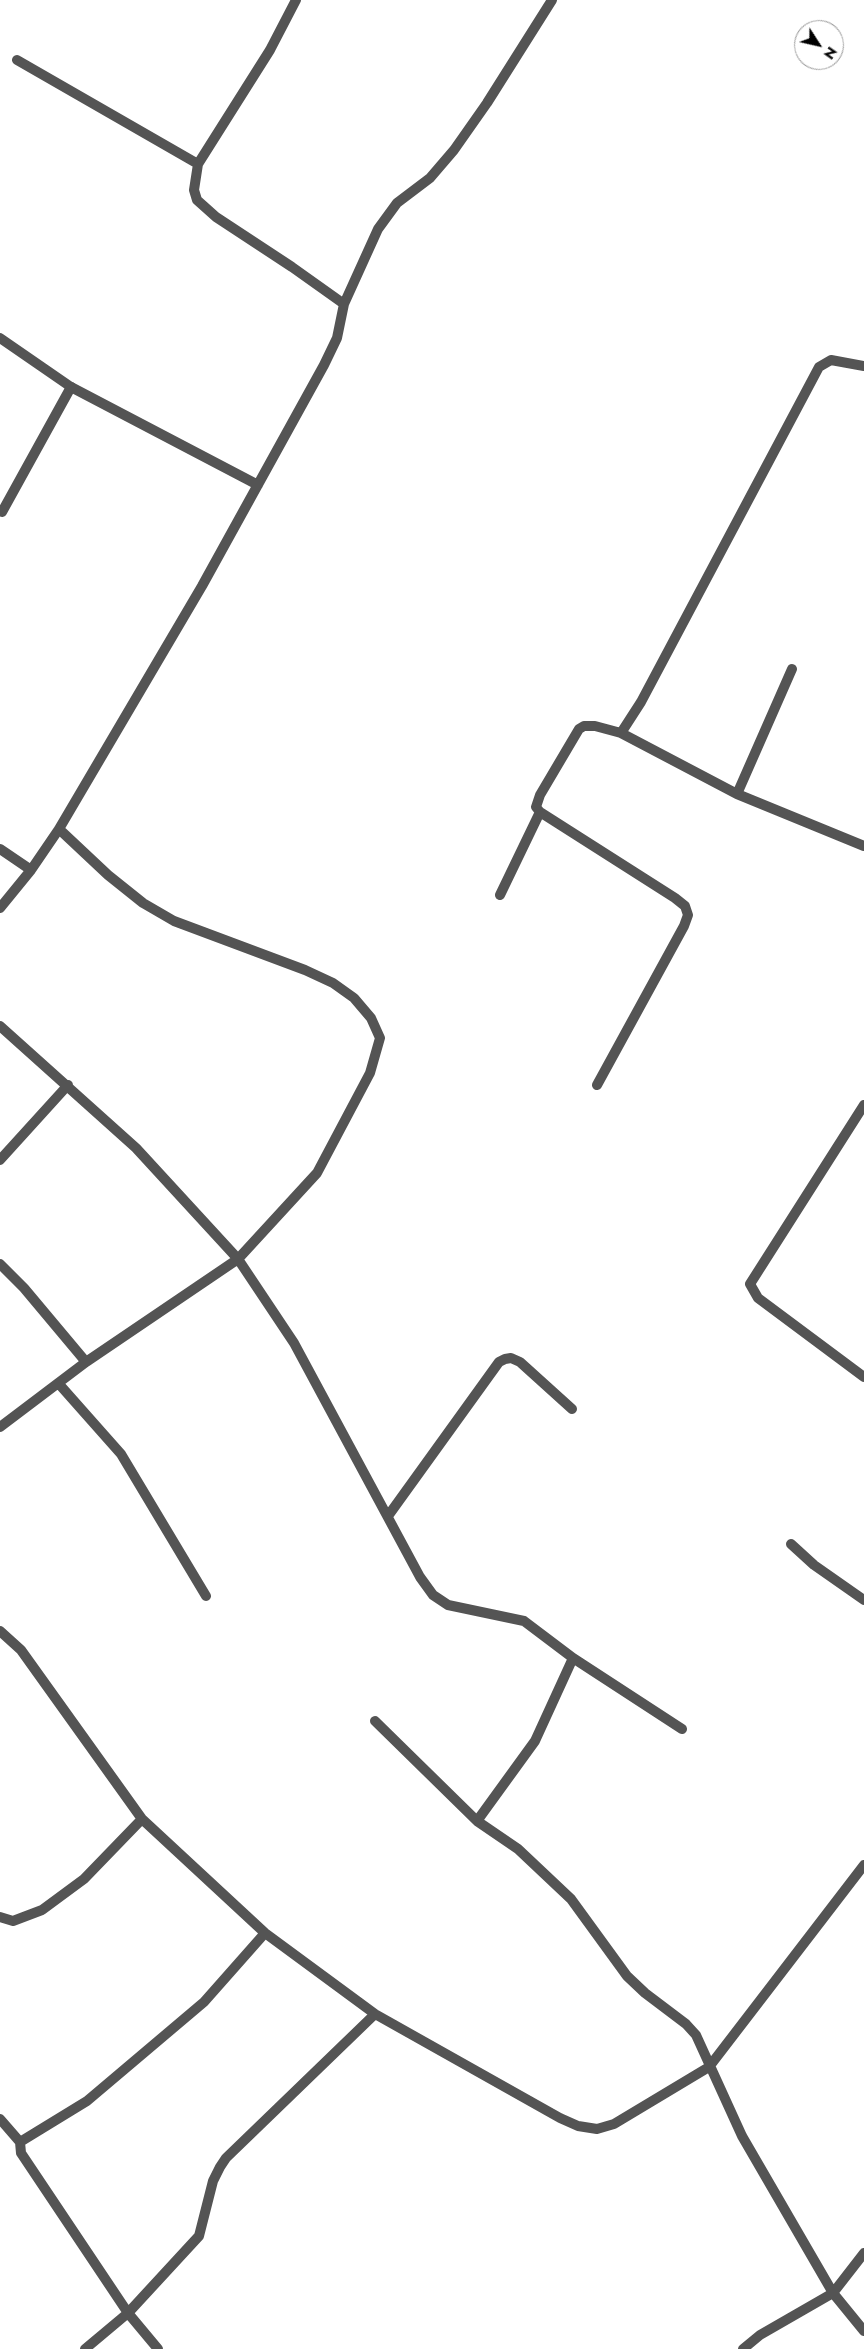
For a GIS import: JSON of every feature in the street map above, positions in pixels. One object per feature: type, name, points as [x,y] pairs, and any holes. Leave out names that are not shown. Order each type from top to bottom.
[{"type":"street","points":[[296,0],[270,50],[198,164],[194,190],[197,200],[216,217],[344,304]]},
{"type":"street","points":[[0,908],[31,870],[59,829],[202,586],[338,338],[344,304],[378,229],[398,203],[430,178],[454,150],[487,103],[552,0]]},
{"type":"street","points":[[18,60],[198,164]]},
{"type":"street","points":[[0,338],[71,387],[258,485]]},
{"type":"street","points":[[621,733],[641,702],[779,446],[819,367],[831,360],[864,366]]},
{"type":"street","points":[[2,512],[71,387]]},
{"type":"street","points":[[737,794],[792,668]]},
{"type":"street","points":[[597,1085],[684,926],[688,915],[686,906],[675,898],[540,812],[536,807],[537,800],[579,729],[584,726],[595,726],[621,733],[737,794],[864,846]]},
{"type":"street","points":[[500,895],[540,812]]},
{"type":"street","points":[[0,1427],[86,1362],[238,1259],[317,1173],[370,1073],[380,1038],[371,1018],[354,998],[333,983],[174,921],[143,903],[59,829]]},
{"type":"street","points":[[0,849],[31,870]]},
{"type":"street","points":[[0,1026],[136,1148],[238,1259],[294,1343],[420,1577],[433,1595],[448,1605],[524,1621],[573,1658],[682,1729]]},
{"type":"street","points":[[0,1160],[68,1085]]},
{"type":"street","points":[[864,1105],[750,1284],[758,1298],[864,1377]]},
{"type":"street","points":[[0,1264],[24,1288],[86,1362]]},
{"type":"street","points":[[388,1516],[499,1362],[505,1358],[520,1362],[572,1409]]},
{"type":"street","points":[[59,1384],[121,1454],[206,1596]]},
{"type":"street","points":[[791,1544],[814,1564],[864,1600]]},
{"type":"street","points":[[0,1631],[21,1650],[142,1819],[264,1933],[375,2014],[560,2118],[578,2126],[598,2129],[614,2124],[709,2067],[864,1865]]},
{"type":"street","points":[[477,1821],[535,1741],[573,1658]]},
{"type":"street","points":[[375,1721],[477,1821],[518,1849],[571,1899],[627,1976],[645,1993],[686,2024],[696,2036],[742,2136],[833,2293],[864,2332]]},
{"type":"street","points":[[0,1917],[13,1921],[42,1910],[84,1879],[142,1819]]},
{"type":"street","points":[[20,2142],[87,2101],[204,2002],[264,1933]]},
{"type":"street","points":[[85,2349],[128,2313],[199,2236],[213,2181],[226,2158],[375,2014]]},
{"type":"street","points":[[0,2119],[20,2142],[21,2153],[128,2313],[158,2349]]},
{"type":"street","points":[[743,2349],[760,2335],[833,2293],[864,2253]]}]
